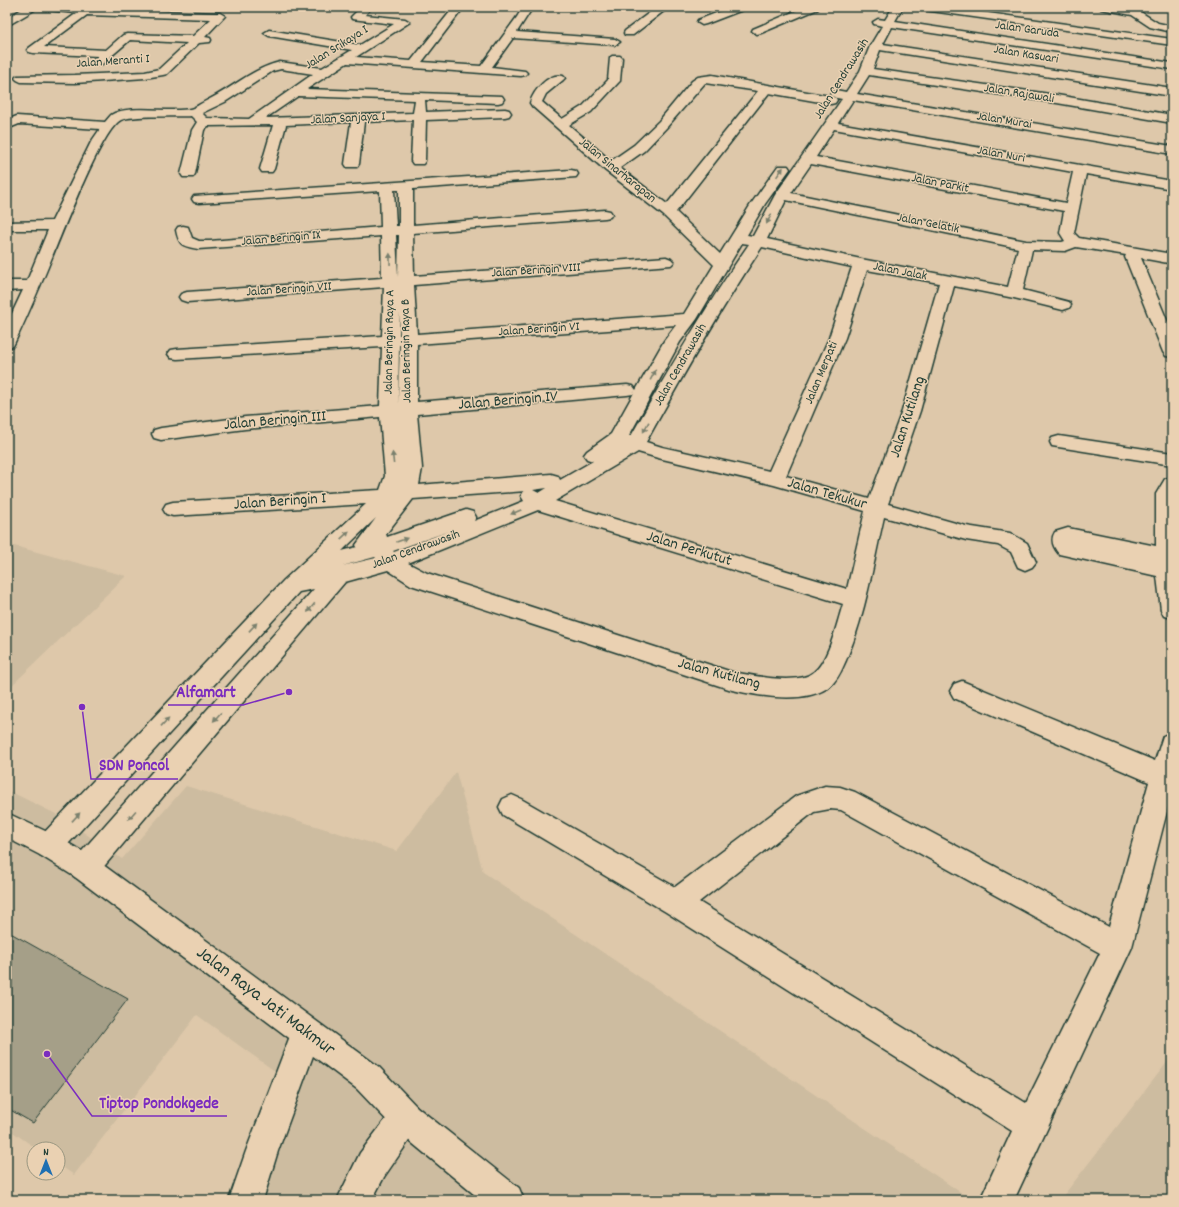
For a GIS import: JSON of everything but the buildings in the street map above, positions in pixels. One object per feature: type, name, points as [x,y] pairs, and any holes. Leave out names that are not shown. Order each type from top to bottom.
[{"type":"street","points":[[7,23],[32,7]]},
{"type":"street","name":"Jalan Meranti I","points":[[39,51],[22,69],[82,79],[145,75],[163,72],[201,40],[220,16],[85,12],[81,10],[40,7]]},
{"type":"street","name":"Jalan Srikaya I","points":[[253,122],[360,48],[405,22],[356,17],[367,7]]},
{"type":"street","points":[[414,64],[459,7]]},
{"type":"street","points":[[484,70],[522,18],[528,7]]},
{"type":"street","points":[[629,34],[664,7]]},
{"type":"street","points":[[702,22],[740,7]]},
{"type":"street","points":[[757,31],[814,7]]},
{"type":"street","name":"Jalan Cendrawasih","points":[[532,498],[551,481],[588,460],[618,438],[672,341],[727,268],[758,242],[782,195],[808,159],[826,119],[840,93],[866,71],[870,45],[893,7]]},
{"type":"street","points":[[924,7],[1172,42]]},
{"type":"street","points":[[1105,7],[1135,13],[1154,25],[1172,28]]},
{"type":"street","points":[[85,12],[33,50],[108,53]]},
{"type":"street","name":"Jalan Garuda","points":[[883,23],[1172,66]]},
{"type":"street","points":[[269,33],[360,48]]},
{"type":"street","points":[[510,35],[615,42]]},
{"type":"street","points":[[82,79],[108,53],[127,37],[201,40]]},
{"type":"street","name":"Jalan Kasuari","points":[[870,45],[1172,92]]},
{"type":"street","points":[[7,342],[33,285],[57,225],[96,142],[107,126],[115,118],[125,114],[173,114],[199,117],[221,99],[269,69],[280,65],[290,56]]},
{"type":"street","points":[[562,124],[587,109],[614,81],[616,58]]},
{"type":"street","points":[[345,59],[521,73]]},
{"type":"street","points":[[280,65],[324,72]]},
{"type":"street","name":"Jalan Rajawali","points":[[866,71],[1043,97],[1172,119]]},
{"type":"street","points":[[1034,119],[1043,97],[1050,73]]},
{"type":"street","name":"Jalan Sinarharapan","points":[[559,78],[536,98],[536,103],[612,168],[668,212],[727,268]]},
{"type":"street","name":"Jalan Murai","points":[[612,168],[639,148],[663,124],[696,84],[707,78],[766,88],[840,93],[1034,119],[1172,150]]},
{"type":"street","points":[[668,212],[766,88]]},
{"type":"street","points":[[296,92],[498,99]]},
{"type":"street","points":[[418,161],[420,97]]},
{"type":"street","name":"Jalan Sanjaya I","points":[[199,117],[238,124],[253,122],[280,123],[505,113]]},
{"type":"street","points":[[188,174],[198,130],[199,117]]},
{"type":"street","points":[[352,164],[358,119]]},
{"type":"street","name":"Jalan Nuri","points":[[826,119],[1080,170],[1172,185]]},
{"type":"street","points":[[7,125],[17,120],[107,126]]},
{"type":"street","points":[[267,169],[280,123]]},
{"type":"street","name":"Jalan Cendrawasih","points":[[312,567],[376,549],[532,498],[635,445],[684,358],[724,292],[727,268],[738,237],[758,204],[790,159]]},
{"type":"street","name":"Jalan Parkit","points":[[808,159],[1072,208]]},
{"type":"street","points":[[1080,170],[1067,233],[1074,242],[1170,257]]},
{"type":"street","points":[[199,199],[571,174]]},
{"type":"street","points":[[406,186],[398,230],[605,214]]},
{"type":"street","name":"Jalan Beringin Raya A","points":[[386,496],[395,476],[389,412],[390,341],[392,287],[398,281],[398,230],[387,187]]},
{"type":"street","name":"Jalan Gelatik","points":[[782,195],[1026,245],[1065,247],[1074,242]]},
{"type":"street","points":[[7,226],[57,225]]},
{"type":"street","name":"Jalan Beringin IX","points":[[183,230],[185,241],[190,244],[198,245],[398,230]]},
{"type":"street","name":"Jalan Jalak","points":[[738,237],[861,264],[1014,293],[1063,305]]},
{"type":"street","points":[[1014,293],[1026,245]]},
{"type":"street","points":[[1133,257],[1172,352]]},
{"type":"street","name":"Jalan Beringin VIII","points":[[398,281],[666,262]]},
{"type":"street","name":"Jalan Merpati","points":[[775,479],[837,338],[861,264]]},
{"type":"street","name":"Jalan Beringin VII","points":[[187,297],[398,281]]},
{"type":"street","name":"Jalan Beringin Raya B","points":[[398,281],[409,340],[408,410],[412,468],[408,492]]},
{"type":"street","name":"Jalan Kutilang","points":[[376,549],[419,579],[732,681],[766,688],[803,686],[822,680],[832,667],[856,600],[876,508],[905,430],[931,343],[947,281]]},
{"type":"street","points":[[7,286],[33,285]]},
{"type":"street","name":"Jalan Beringin VI","points":[[390,341],[689,319]]},
{"type":"street","points":[[177,354],[390,341]]},
{"type":"street","name":"Jalan Beringin IV","points":[[389,412],[627,390]]},
{"type":"street","name":"Jalan Beringin III","points":[[161,434],[245,423],[389,412]]},
{"type":"street","name":"Jalan Tekukur","points":[[618,438],[635,445],[775,479],[966,533],[1003,538],[1020,548],[1025,562]]},
{"type":"street","points":[[1059,442],[1172,459]]},
{"type":"street","name":"Jalan Beringin I","points":[[173,509],[386,496],[408,492],[517,485],[551,481]]},
{"type":"street","points":[[1172,484],[1166,494],[1167,563],[1172,610]]},
{"type":"street","name":"Jalan Cendrawasih","points":[[85,868],[337,576],[376,549],[408,492]]},
{"type":"street","name":"Jalan Cendrawasih","points":[[49,846],[292,586],[386,496]]},
{"type":"street","name":"Jalan Perkutut","points":[[532,498],[856,600]]},
{"type":"street","name":"Jalan Cendrawasih","points":[[292,586],[337,576],[376,549]]},
{"type":"street","points":[[962,691],[1168,779]]},
{"type":"street","points":[[997,1200],[1118,947],[1168,779],[1172,743]]},
{"type":"street","points":[[676,903],[805,804],[818,798],[829,797],[846,800],[1118,947]]},
{"type":"street","points":[[512,807],[676,903],[1032,1125]]},
{"type":"street","name":"Jalan Raya Jati Makmur","points":[[7,825],[49,846],[85,868],[306,1034],[368,1078],[406,1118],[507,1200]]},
{"type":"street","points":[[246,1200],[262,1151],[306,1034]]},
{"type":"street","points":[[354,1200],[372,1165],[406,1118]]},
{"type":"shaded area","points":[[7,544],[126,576],[7,690]]},
{"type":"shaded area","points":[[456,772],[483,872],[972,1200],[258,1200],[294,1085],[197,1015],[74,1175],[66,1170],[66,1141],[26,1141],[7,1128],[7,790],[60,816],[122,859],[186,786],[397,851]]},
{"type":"shaded area","points":[[1172,1056],[1172,1200],[1060,1200]]},
{"type":"place","name":"Alfamart","points":[[289,692]]},
{"type":"place","name":"SDN Poncol","points":[[82,707]]},
{"type":"place","name":"Tiptop Pondokgede","points":[[47,1054]]}]
